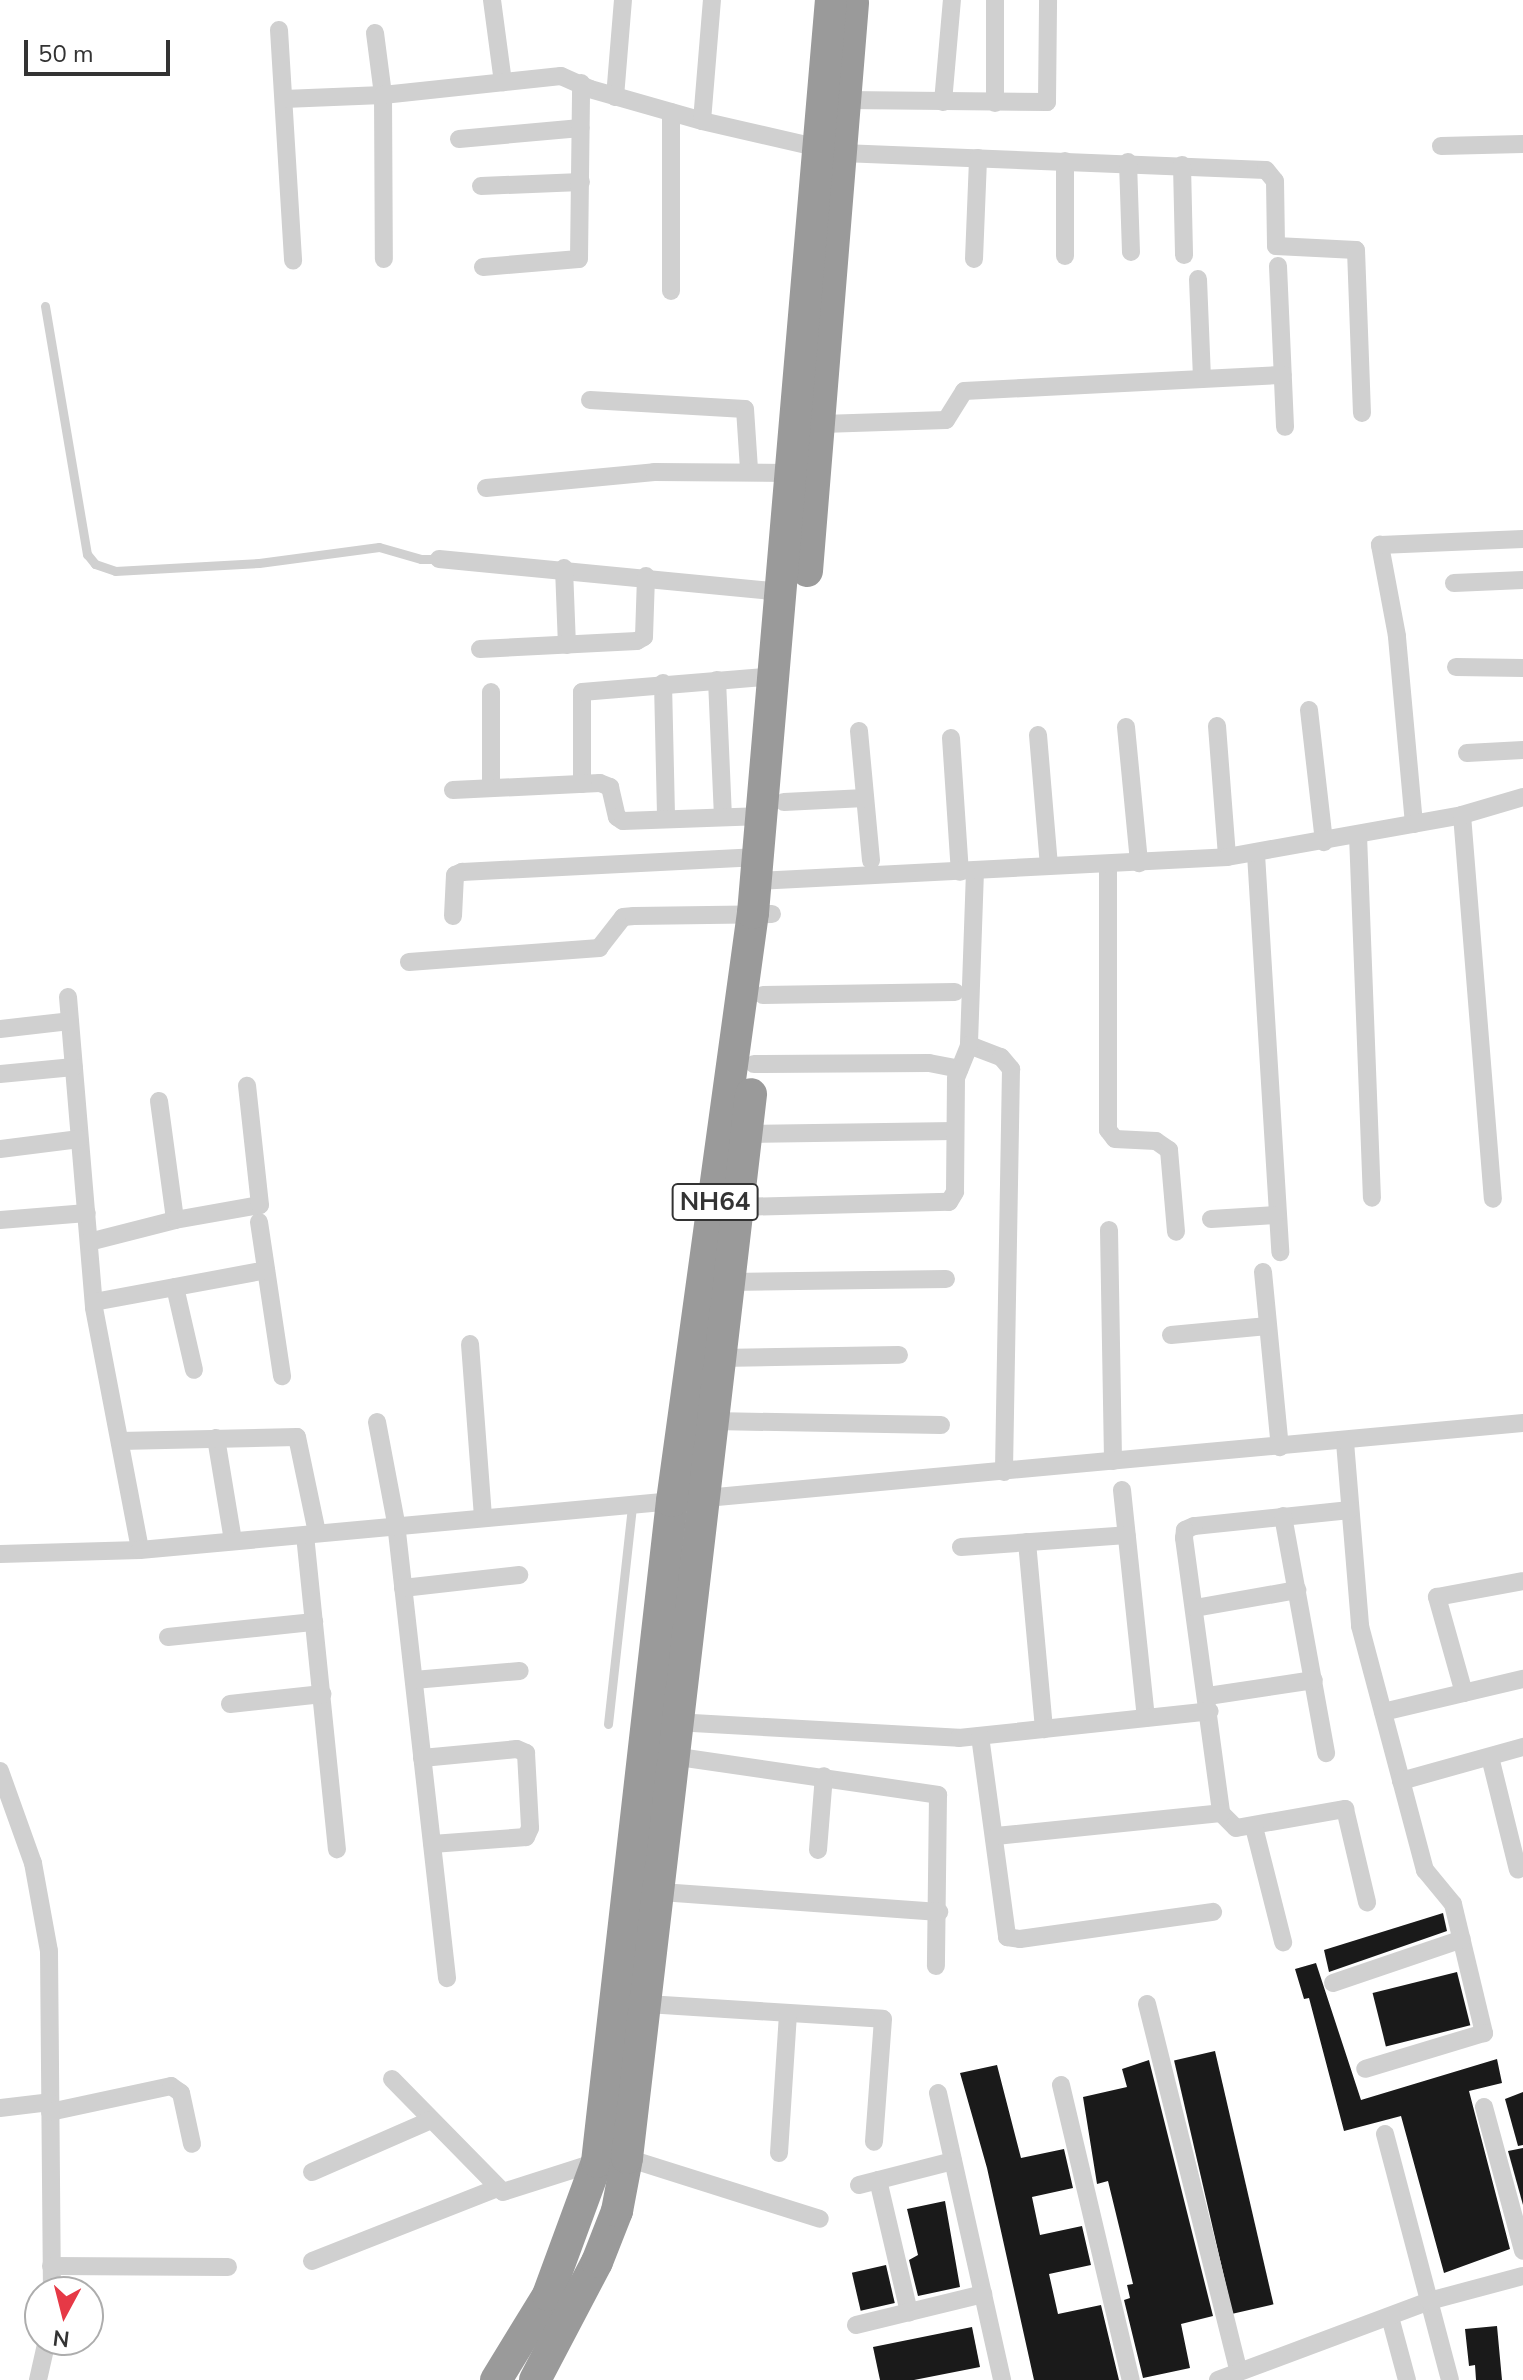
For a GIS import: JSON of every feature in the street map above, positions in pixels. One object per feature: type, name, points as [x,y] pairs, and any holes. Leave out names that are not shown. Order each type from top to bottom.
[{"type":"highway","name":"NH64","points":[[496,2380],[548,2295],[612,2160],[647,2004],[661,1892],[675,1722],[763,995],[764,873],[822,424],[831,149],[831,0]]},
{"type":"highway","name":"NH64","points":[[773,809],[776,676],[794,473],[831,149],[846,100],[853,0]]},
{"type":"highway","name":"NH64","points":[[535,2380],[597,2262],[617,2211],[612,2160],[672,1501],[763,914]]},
{"type":"street","points":[[492,0],[503,82]]},
{"type":"street","points":[[615,97],[623,0]]},
{"type":"street","points":[[702,121],[712,0]]},
{"type":"street","points":[[943,102],[952,0]]},
{"type":"street","points":[[995,0],[995,103]]},
{"type":"street","points":[[846,100],[1047,102],[1048,0]]},
{"type":"street","points":[[279,30],[293,261]]},
{"type":"street","points":[[375,33],[383,95],[384,259]]},
{"type":"street","points":[[284,99],[383,95],[561,76],[615,97],[702,121],[831,149],[1266,170],[1275,181],[1276,246],[1356,250],[1362,413]]},
{"type":"street","points":[[483,267],[579,259],[581,83]]},
{"type":"street","points":[[671,112],[671,291]]},
{"type":"street","points":[[459,139],[581,128]]},
{"type":"street","points":[[1441,146],[1523,144]]},
{"type":"street","points":[[974,259],[978,158]]},
{"type":"street","points":[[1065,161],[1065,256]]},
{"type":"street","points":[[1128,162],[1131,252]]},
{"type":"street","points":[[1182,165],[1184,255]]},
{"type":"street","points":[[481,186],[581,182]]},
{"type":"street","points":[[1278,266],[1285,427]]},
{"type":"street","points":[[1198,279],[1202,379]]},
{"type":"street","points":[[822,424],[946,420],[964,391],[1283,375]]},
{"type":"street","points":[[590,400],[745,409],[749,469]]},
{"type":"street","points":[[486,488],[749,469],[794,473]]},
{"type":"street","points":[[1414,824],[1397,636],[1380,545],[1523,539]]},
{"type":"street","points":[[439,559],[564,568],[784,592]]},
{"type":"street","points":[[564,568],[567,645]]},
{"type":"street","points":[[480,649],[644,637],[646,576]]},
{"type":"street","points":[[1454,583],[1523,580]]},
{"type":"street","points":[[1456,667],[1523,668]]},
{"type":"street","points":[[582,784],[582,692],[776,676]]},
{"type":"street","points":[[717,680],[723,817]]},
{"type":"street","points":[[663,683],[666,819]]},
{"type":"street","points":[[491,692],[491,788]]},
{"type":"street","points":[[1309,710],[1324,842]]},
{"type":"street","points":[[1217,726],[1227,857]]},
{"type":"street","points":[[1126,727],[1139,863]]},
{"type":"street","points":[[859,731],[871,860]]},
{"type":"street","points":[[1038,735],[1049,866]]},
{"type":"street","points":[[738,1207],[949,1202],[955,1192],[959,1069],[969,1045],[968,871],[951,738]]},
{"type":"street","points":[[1467,753],[1523,750]]},
{"type":"street","points":[[453,790],[582,784],[610,787],[617,817],[623,821],[723,817],[865,798]]},
{"type":"street","points":[[453,916],[455,875],[462,872],[968,871],[1227,857],[1462,815],[1523,797]]},
{"type":"street","points":[[1462,815],[1493,1199]]},
{"type":"street","points":[[1358,835],[1372,1198]]},
{"type":"street","points":[[1256,854],[1275,1215],[1280,1252]]},
{"type":"street","points":[[1108,864],[1108,1130],[1115,1139],[1156,1141],[1169,1150],[1176,1232]]},
{"type":"street","points":[[409,962],[599,948],[623,917],[763,914]]},
{"type":"street","points":[[763,995],[955,992]]},
{"type":"street","points":[[68,997],[94,1302],[140,1550]]},
{"type":"street","points":[[0,1029],[70,1021]]},
{"type":"street","points":[[969,1045],[1001,1057],[1011,1069],[1004,1472]]},
{"type":"street","points":[[754,1064],[929,1063],[959,1069]]},
{"type":"street","points":[[0,1074],[74,1067]]},
{"type":"street","points":[[89,1242],[175,1220],[260,1205],[247,1086]]},
{"type":"street","points":[[159,1101],[175,1220]]},
{"type":"street","points":[[746,1134],[955,1131]]},
{"type":"street","points":[[0,1149],[79,1139]]},
{"type":"street","points":[[0,1220],[87,1213]]},
{"type":"street","points":[[1211,1219],[1275,1215]]},
{"type":"street","points":[[259,1222],[282,1376]]},
{"type":"street","points":[[1109,1230],[1113,1461]]},
{"type":"street","points":[[94,1302],[266,1270]]},
{"type":"street","points":[[1263,1272],[1280,1447]]},
{"type":"street","points":[[729,1282],[946,1279]]},
{"type":"street","points":[[175,1287],[194,1370]]},
{"type":"street","points":[[1171,1335],[1268,1326]]},
{"type":"street","points":[[470,1344],[483,1516]]},
{"type":"street","points":[[720,1358],[899,1355]]},
{"type":"street","points":[[713,1421],[941,1425]]},
{"type":"street","points":[[377,1422],[396,1523],[447,1978]]},
{"type":"street","points":[[0,1554],[140,1550],[396,1523],[704,1499],[1345,1442],[1523,1423]]},
{"type":"street","points":[[120,1441],[297,1437],[311,1534],[314,1622],[337,1849]]},
{"type":"street","points":[[216,1438],[233,1541]]},
{"type":"street","points":[[1345,1442],[1357,1613],[1425,1870],[1450,1897],[1484,2033],[1365,2069]]},
{"type":"street","points":[[1122,1490],[1146,1718]]},
{"type":"street","points":[[1350,1510],[1185,1530],[1221,1813],[1236,1828],[1345,1809],[1367,1902]]},
{"type":"street","points":[[1283,1516],[1326,1753]]},
{"type":"street","points":[[961,1547],[1127,1535]]},
{"type":"street","points":[[1027,1542],[1044,1729]]},
{"type":"street","points":[[403,1588],[519,1575]]},
{"type":"street","points":[[1464,1693],[1437,1597],[1523,1581]]},
{"type":"street","points":[[1195,1608],[1297,1590]]},
{"type":"street","points":[[168,1637],[314,1622]]},
{"type":"street","points":[[414,1680],[520,1671]]},
{"type":"street","points":[[1383,1712],[1523,1679]]},
{"type":"street","points":[[675,1722],[980,1736],[1146,1718],[1314,1680]]},
{"type":"street","points":[[230,1704],[322,1694]]},
{"type":"street","points":[[980,1736],[996,1836],[1002,1926],[1007,1937],[1020,1939],[1213,1912]]},
{"type":"street","points":[[1401,1781],[1523,1747]]},
{"type":"street","points":[[422,1758],[517,1749],[526,1753],[530,1828],[526,1837],[432,1844]]},
{"type":"street","points":[[672,1756],[938,1795],[936,1966]]},
{"type":"street","points":[[1490,1757],[1518,1870]]},
{"type":"street","points":[[0,1771],[33,1863],[47,1934],[51,2276]]},
{"type":"street","points":[[818,1850],[824,1776]]},
{"type":"street","points":[[996,1836],[1221,1813]]},
{"type":"street","points":[[1254,1827],[1283,1942]]},
{"type":"street","points":[[661,1892],[939,1912]]},
{"type":"street","points":[[1333,1983],[1462,1939]]},
{"type":"street","points":[[647,2004],[883,2019],[874,2142]]},
{"type":"street","points":[[1147,2004],[1239,2372]]},
{"type":"street","points":[[779,2153],[788,2015]]},
{"type":"street","points":[[392,2079],[497,2188],[513,2192],[612,2160],[820,2219]]},
{"type":"street","points":[[1061,2085],[1131,2380]]},
{"type":"street","points":[[0,2108],[50,2107],[171,2086],[181,2093],[192,2144]]},
{"type":"street","points":[[938,2093],[1002,2380]]},
{"type":"street","points":[[1484,2107],[1523,2251]]},
{"type":"street","points":[[312,2172],[431,2120]]},
{"type":"street","points":[[1385,2134],[1450,2380]]},
{"type":"street","points":[[859,2185],[953,2161]]},
{"type":"street","points":[[878,2180],[909,2312]]},
{"type":"street","points":[[312,2261],[497,2188]]},
{"type":"street","points":[[51,2266],[228,2267]]},
{"type":"street","points":[[1219,2380],[1429,2301],[1523,2276]]},
{"type":"street","points":[[856,2325],[983,2294]]},
{"type":"street","points":[[1390,2317],[1407,2380]]},
{"type":"street","points":[[38,2380],[43,2356]]},
{"type":"street","points":[[1271,2360],[1277,2380]]},
{"type":"lane","points":[[45,306],[87,554],[95,564],[131,571],[259,563],[379,547],[421,559],[439,559]]},
{"type":"lane","points":[[608,1724],[632,1504]]},
{"type":"building","points":[[1443,1913],[1447,1931],[1329,1972],[1324,1950]]},
{"type":"building","points":[[1316,1963],[1361,2100],[1497,2059],[1502,2083],[1469,2091],[1510,2249],[1444,2273],[1401,2116],[1344,2131],[1309,1998],[1304,1999],[1295,1969]]},
{"type":"building","points":[[1457,1972],[1470,2025],[1386,2046],[1373,1993]]},
{"type":"building","points":[[1215,2051],[1273,2304],[1233,2314],[1174,2060]]},
{"type":"building","points":[[1149,2060],[1213,2316],[1181,2324],[1190,2368],[1143,2378],[1124,2300],[1130,2298],[1127,2285],[1133,2284],[1108,2181],[1097,2184],[1083,2097],[1127,2087],[1122,2069]]},
{"type":"building","points":[[997,2065],[1021,2158],[1064,2149],[1073,2188],[1032,2197],[1040,2235],[1082,2226],[1091,2265],[1049,2274],[1058,2314],[1101,2305],[1119,2380],[1034,2380],[987,2168],[960,2073]]},
{"type":"building","points":[[1523,2092],[1523,2145],[1518,2146],[1505,2099]]},
{"type":"building","points":[[1523,2148],[1523,2205],[1508,2151]]},
{"type":"building","points":[[945,2201],[960,2287],[918,2296],[909,2260],[918,2255],[907,2209]]},
{"type":"building","points":[[886,2265],[895,2303],[861,2311],[852,2273]]},
{"type":"building","points":[[1497,2326],[1502,2380],[1476,2380],[1475,2365],[1469,2366],[1465,2329]]},
{"type":"building","points":[[972,2327],[980,2367],[914,2380],[880,2380],[873,2347]]}]
